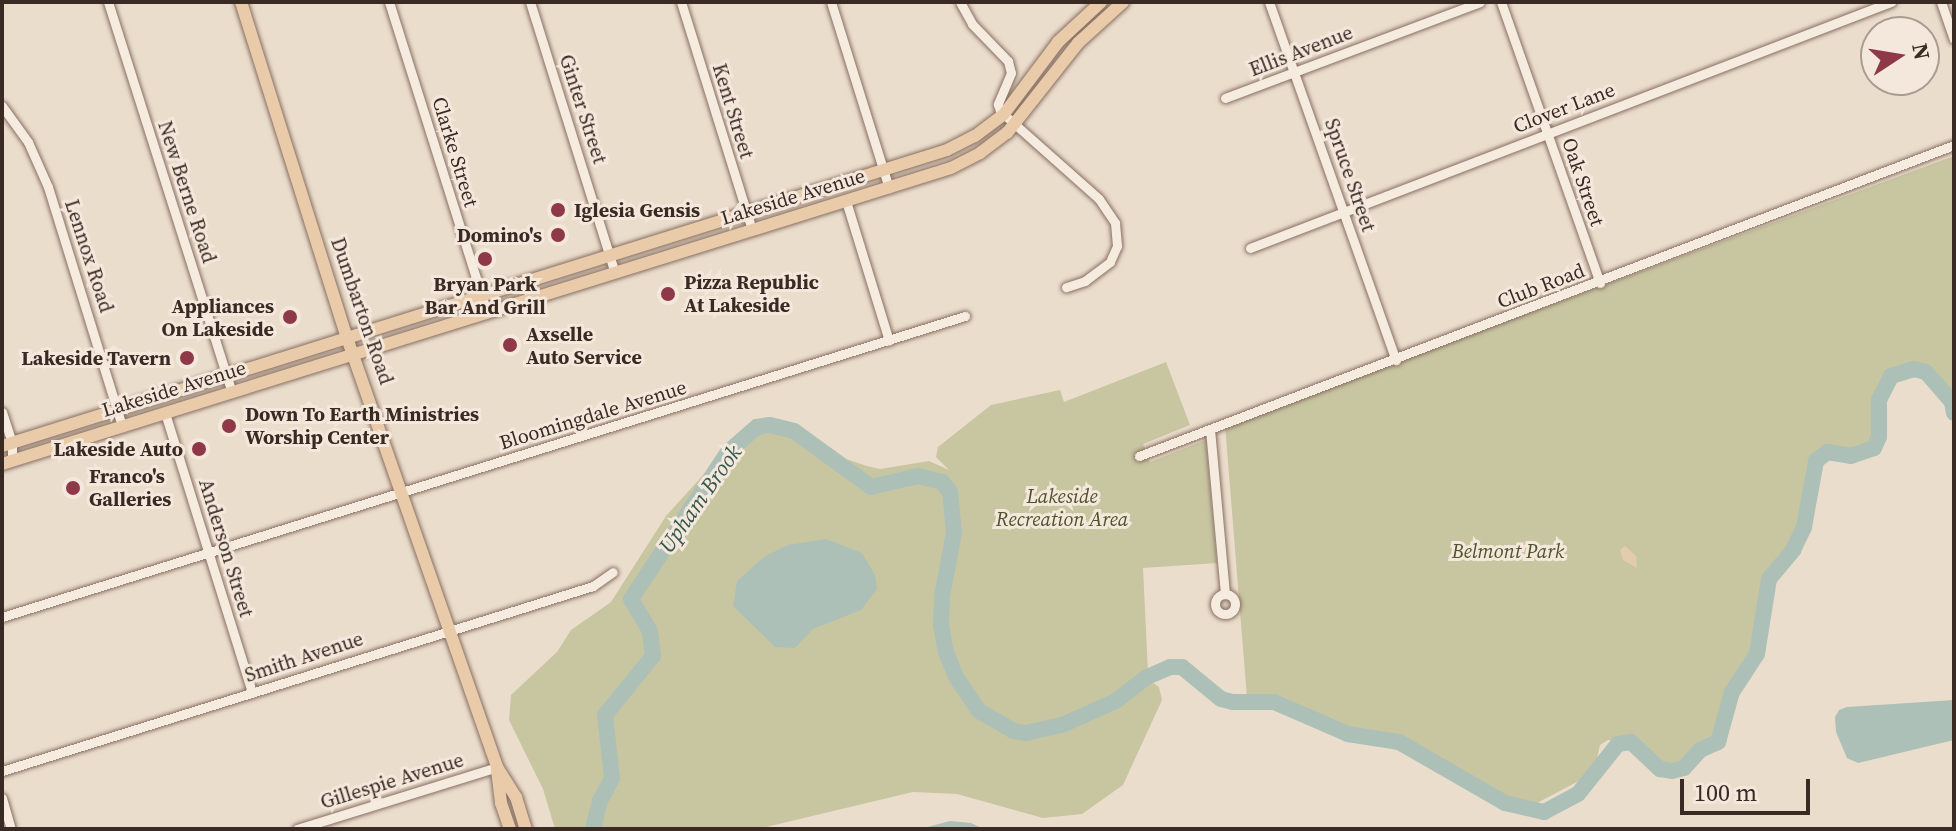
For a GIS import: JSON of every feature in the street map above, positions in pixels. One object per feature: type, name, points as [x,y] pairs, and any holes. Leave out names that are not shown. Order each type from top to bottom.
[{"type":"main road","name":"Dumbarton Road","points":[[241,2],[347,338],[497,767],[501,803],[510,829]]},
{"type":"main road","name":"Lakeside Avenue","points":[[7,444],[884,171],[961,144],[1004,114],[1058,42],[1101,2]]},
{"type":"main road","name":"Lakeside Avenue","points":[[7,462],[960,164],[994,143],[1016,124],[1078,43],[1123,2]]},
{"type":"main road","name":"Dumbarton Road","points":[[497,767],[516,797],[526,829]]},
{"type":"street","name":"New Berne Road","points":[[108,2],[232,392]]},
{"type":"street","name":"Clarke Street","points":[[389,2],[487,313]]},
{"type":"street","name":"Ginter Street","points":[[530,2],[615,273]]},
{"type":"street","name":"Kent Street","points":[[681,2],[752,230]]},
{"type":"street","points":[[831,2],[889,188]]},
{"type":"street","points":[[960,2],[972,24],[1008,61],[1011,73],[998,104],[1004,114],[1099,199],[1115,223],[1117,246],[1110,262],[1085,281],[1066,287]]},
{"type":"street","name":"Spruce Street","points":[[1269,2],[1396,360]]},
{"type":"street","name":"Ellis Avenue","points":[[1225,98],[1480,2]]},
{"type":"street","name":"Oak Street","points":[[1501,2],[1600,283]]},
{"type":"street","name":"Clover Lane","points":[[1250,248],[1891,2]]},
{"type":"street","points":[[1941,2],[1954,39]]},
{"type":"street","name":"Lennox Road","points":[[2,106],[28,142],[48,187],[122,426]]},
{"type":"street","name":"Club Road","points":[[1139,456],[1600,283],[1954,145]]},
{"type":"street","points":[[846,201],[889,341]]},
{"type":"street","name":"Bloomingdale Avenue","points":[[2,617],[965,316]]},
{"type":"street","points":[[2,412],[7,462]]},
{"type":"street","name":"Anderson Street","points":[[165,413],[252,693]]},
{"type":"street","points":[[1210,429],[1225,594]]},
{"type":"street","name":"Smith Avenue","points":[[2,771],[593,586],[613,572]]},
{"type":"street","name":"Gillespie Avenue","points":[[297,829],[497,767]]},
{"type":"street","points":[[2,798],[11,829]]},
{"type":"green space","name":"Belmont Park","points":[[1954,156],[1954,402],[1943,383],[1927,373],[1898,375],[1887,382],[1879,395],[1881,447],[1875,451],[1825,448],[1798,518],[1793,545],[1773,565],[1751,678],[1732,699],[1706,746],[1691,760],[1678,769],[1662,771],[1643,748],[1632,742],[1608,740],[1600,745],[1594,773],[1537,803],[1520,804],[1473,784],[1393,735],[1333,723],[1247,698],[1225,425]]},
{"type":"green space","name":"Lakeside Recreation Area","points":[[1166,362],[1190,425],[1143,444],[1150,462],[1206,440],[1217,563],[1143,568],[1148,672],[1145,677],[1159,687],[1162,700],[1123,785],[1082,814],[1043,818],[957,794],[913,792],[758,829],[555,829],[543,789],[509,720],[511,695],[557,652],[571,630],[611,602],[666,516],[754,419],[779,419],[843,458],[867,466],[880,469],[929,461],[949,470],[936,457],[938,447],[991,405],[1060,390],[1064,402]]},
{"type":"sand","points":[[1625,546],[1636,556],[1637,568],[1623,560],[1620,550]]},
{"type":"shaded area","points":[[826,539],[862,553],[875,575],[877,589],[861,610],[813,629],[795,648],[775,647],[733,606],[737,581],[765,556],[788,545]]},
{"type":"shaded area","points":[[1954,700],[1954,740],[1858,763],[1847,758],[1836,732],[1835,717],[1839,710],[1847,707]]},
{"type":"shaded area","points":[[950,821],[971,823],[984,829],[920,829]]},
{"type":"waterway","name":"Upham Brook","points":[[593,829],[600,801],[612,778],[605,715],[653,656],[650,631],[631,599],[728,452],[757,427],[770,425],[794,431],[871,487],[918,476],[942,482],[950,492],[954,532],[942,597],[941,625],[946,652],[956,677],[979,711],[1013,731],[1026,733],[1062,725],[1116,701],[1147,677],[1170,667],[1182,667],[1221,699],[1274,702],[1348,734],[1399,742],[1505,803],[1544,812],[1578,794],[1618,744],[1631,742],[1660,769],[1672,771],[1684,768],[1700,750],[1718,742],[1732,692],[1757,654],[1769,579],[1793,550],[1804,527],[1816,461],[1827,452],[1851,456],[1874,448],[1879,437],[1879,400],[1891,376],[1914,369],[1926,372],[1952,402],[1954,413]]},
{"type":"place","name":"Iglesia Gensis","points":[[558,210]]},
{"type":"place","name":"Domino's","points":[[558,235]]},
{"type":"place","name":"Bryan Park Bar And Grill","points":[[485,259]]},
{"type":"place","name":"Pizza Republic At Lakeside","points":[[668,294]]},
{"type":"place","name":"Appliances On Lakeside","points":[[290,317]]},
{"type":"place","name":"Axselle Auto Service","points":[[510,345]]},
{"type":"place","name":"Lakeside Tavern","points":[[187,358]]},
{"type":"place","name":"Down To Earth Ministries Worship Center","points":[[229,426]]},
{"type":"place","name":"Lakeside Auto","points":[[199,449]]},
{"type":"place","name":"Franco's Galleries","points":[[73,488]]}]
